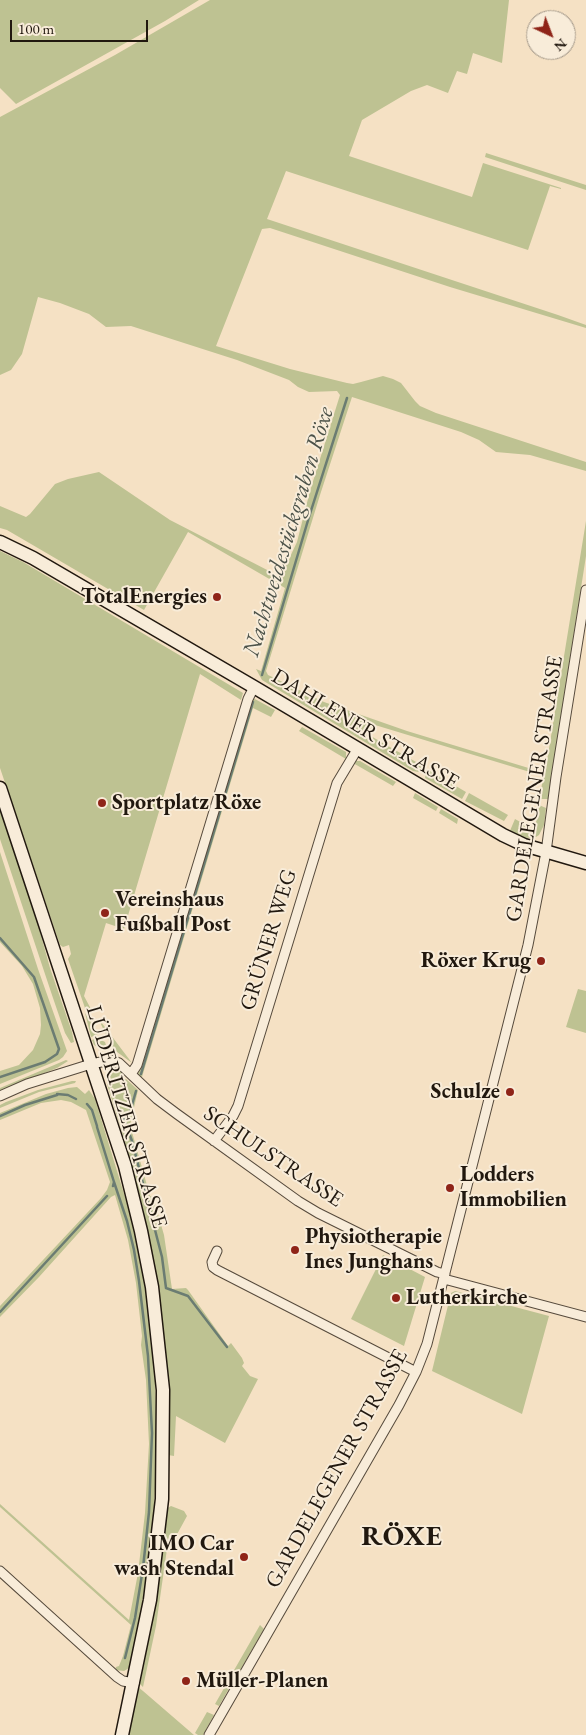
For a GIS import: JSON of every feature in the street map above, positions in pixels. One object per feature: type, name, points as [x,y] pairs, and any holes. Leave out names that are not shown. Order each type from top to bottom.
[{"type":"main road","name":"DAHLENER STRASSE","points":[[0,542],[33,558],[503,835],[518,843],[586,863]]},
{"type":"main road","name":"LÜDERITZER STRASSE","points":[[0,788],[124,1166],[141,1231],[152,1287],[163,1390],[163,1460],[159,1535],[150,1600],[122,1735]]},
{"type":"street","name":"GARDELEGENER STRASSE","points":[[209,1735],[399,1405],[416,1372],[427,1344],[528,945],[546,852],[553,793],[586,590]]},
{"type":"street","points":[[131,1074],[137,1065],[248,699],[254,687]]},
{"type":"street","name":"GRÜNER WEG","points":[[214,1141],[233,1116],[238,1106],[337,783],[358,748]]},
{"type":"street","name":"SCHULSTRASSE","points":[[0,1096],[28,1084],[91,1064],[111,1060],[119,1063],[157,1099],[298,1201],[318,1213],[444,1276],[586,1317]]},
{"type":"street","points":[[217,1251],[212,1262],[217,1270],[416,1372]]},
{"type":"street","points":[[0,1571],[117,1677],[123,1681],[134,1683]]},
{"type":"green space","points":[[0,0],[199,0],[16,104],[0,88]]},
{"type":"green space","points":[[210,0],[509,0],[502,63],[473,53],[467,74],[457,71],[448,93],[427,85],[411,91],[362,120],[349,156],[472,197],[483,163],[561,188],[550,186],[528,250],[286,171],[267,219],[558,315],[586,325],[586,328],[450,287],[270,228],[262,229],[216,346],[290,369],[347,383],[353,384],[383,376],[393,379],[401,383],[420,406],[436,413],[586,462],[586,471],[530,455],[496,452],[479,440],[461,432],[352,397],[266,671],[268,675],[324,702],[407,731],[545,773],[586,521],[586,556],[548,799],[540,799],[543,776],[375,725],[369,735],[423,766],[419,772],[413,771],[262,680],[256,669],[261,671],[285,588],[188,532],[144,610],[7,530],[0,528],[0,506],[26,517],[55,484],[99,472],[170,520],[273,573],[282,574],[297,542],[310,491],[340,395],[337,391],[309,392],[289,380],[237,360],[131,326],[106,327],[89,314],[38,297],[22,354],[11,370],[0,375],[0,117],[115,55]]},
{"type":"green space","points":[[486,153],[586,185],[586,190],[485,157]]},
{"type":"green space","name":"Sportplatz Röxe","points":[[0,551],[23,562],[243,693],[241,700],[200,674],[124,929],[106,923],[84,996],[92,1011],[90,1012],[85,1008],[68,959],[71,954],[69,945],[63,947],[60,945],[0,768]]},
{"type":"green space","points":[[253,698],[275,710],[271,717],[253,708],[142,1077],[139,1077],[138,1073],[248,706]]},
{"type":"green space","points":[[302,727],[346,752],[346,759],[299,731]]},
{"type":"green space","points":[[360,761],[396,782],[393,786],[353,763]]},
{"type":"green space","points":[[427,769],[466,792],[462,799],[425,778]]},
{"type":"green space","points":[[415,793],[438,807],[436,811],[413,798]]},
{"type":"green space","points":[[469,793],[508,815],[504,821],[465,801]]},
{"type":"green space","points":[[539,805],[546,808],[544,825],[539,835],[526,838],[509,833],[515,819],[531,828],[535,828]]},
{"type":"green space","points":[[0,807],[25,878],[50,968],[72,1032],[74,1042],[71,1043],[65,1033],[0,839]]},
{"type":"green space","points":[[441,809],[458,819],[457,824],[439,813]]},
{"type":"green space","points":[[0,852],[67,1051],[59,1060],[0,1084],[0,1071],[19,1065],[33,1050],[40,1034],[41,1025],[40,1008],[33,984],[22,966],[0,942]]},
{"type":"green space","points":[[578,989],[586,991],[586,1033],[566,1027]]},
{"type":"green space","points":[[85,1013],[98,1033],[97,1035],[91,1037]]},
{"type":"green space","points":[[98,1018],[132,1063],[113,1049]]},
{"type":"green space","points":[[97,1038],[105,1042],[106,1052],[94,1045],[92,1040]]},
{"type":"green space","points":[[66,1060],[68,1061],[57,1068],[0,1091],[0,1088]]},
{"type":"green space","points":[[114,1068],[124,1072],[122,1074],[124,1076],[106,1081],[107,1073]]},
{"type":"green space","points":[[126,1079],[138,1090],[130,1125],[150,1196],[153,1197],[164,1235],[172,1289],[186,1288],[188,1290],[228,1346],[231,1343],[242,1358],[244,1363],[242,1366],[250,1376],[258,1379],[225,1443],[176,1416],[174,1456],[168,1455],[159,1295],[154,1263],[134,1171],[107,1084]]},
{"type":"green space","points":[[76,1081],[75,1083],[39,1092],[0,1108],[0,1105],[6,1102],[38,1090]]},
{"type":"green space","points":[[77,1087],[85,1094],[89,1090],[95,1099],[132,1220],[145,1284],[155,1378],[157,1453],[153,1523],[147,1574],[132,1661],[129,1668],[124,1671],[115,1670],[123,1656],[131,1625],[0,1507],[0,1504],[129,1620],[138,1573],[145,1513],[149,1444],[146,1380],[136,1283],[128,1240],[115,1195],[111,1197],[0,1317],[0,1306],[101,1198],[110,1182],[86,1110],[71,1102],[61,1100],[41,1103],[0,1120],[0,1113],[46,1094]]},
{"type":"green space","points":[[383,1255],[425,1277],[404,1346],[351,1319]]},
{"type":"green space","points":[[455,1291],[549,1316],[522,1414],[432,1371],[451,1293]]},
{"type":"green space","points":[[171,1506],[184,1511],[187,1516],[175,1538],[169,1535],[156,1626],[143,1687],[140,1684],[151,1629],[166,1509]]},
{"type":"green space","points":[[260,1625],[264,1629],[238,1674],[233,1672]]},
{"type":"green space","points":[[231,1676],[235,1678],[219,1706],[215,1704]]},
{"type":"green space","points":[[138,1687],[143,1691],[194,1735],[129,1735]]},
{"type":"green space","points":[[207,1712],[214,1715],[203,1735],[198,1735],[195,1733]]},
{"type":"waterway","name":"Nachtweidestückgraben Röxe","points":[[262,675],[347,398]]},
{"type":"waterway","name":"Nachtweidestückgraben Röxe","points":[[141,1074],[253,702]]},
{"type":"waterway","points":[[0,938],[34,977],[59,1049],[57,1054],[45,1062]]},
{"type":"waterway","name":"Nachtweidestückgraben Röxe","points":[[0,1077],[45,1062]]},
{"type":"waterway","name":"Nachtweidestückgraben Röxe","points":[[125,1118],[130,1112],[136,1091]]},
{"type":"waterway","name":"Nachtweidestückgraben Röxe","points":[[57,1094],[68,1095],[76,1099]]},
{"type":"waterway","points":[[0,1116],[25,1105],[57,1095]]},
{"type":"waterway","name":"Nachtweidestückgraben Röxe","points":[[87,1104],[92,1110],[97,1126]]},
{"type":"waterway","points":[[124,1119],[132,1141],[162,1257],[166,1288],[188,1296],[227,1347]]},
{"type":"waterway","points":[[97,1127],[114,1182],[113,1186]]},
{"type":"waterway","points":[[114,1182],[127,1221],[139,1281],[148,1356],[152,1433],[149,1512],[143,1568],[135,1618],[125,1658]]},
{"type":"waterway","points":[[0,1312],[107,1196]]},
{"type":"place","name":"TotalEnergies","points":[[217,597]]},
{"type":"place","name":"Sportplatz Röxe","points":[[102,803]]},
{"type":"place","name":"Vereinshaus Fußball Post","points":[[105,913]]},
{"type":"place","name":"Röxer Krug","points":[[541,961]]},
{"type":"place","name":"Schulze","points":[[510,1092]]},
{"type":"place","name":"Lodders Immobilien","points":[[450,1188]]},
{"type":"place","name":"Physiotherapie Ines Junghans","points":[[295,1250]]},
{"type":"place","name":"Lutherkirche","points":[[396,1298]]},
{"type":"place","name":"IMO Car wash Stendal","points":[[244,1557]]},
{"type":"place","name":"Müller-Planen","points":[[186,1681]]},
{"type":"district","name":"RÖXE","points":[[402,1537]]}]
